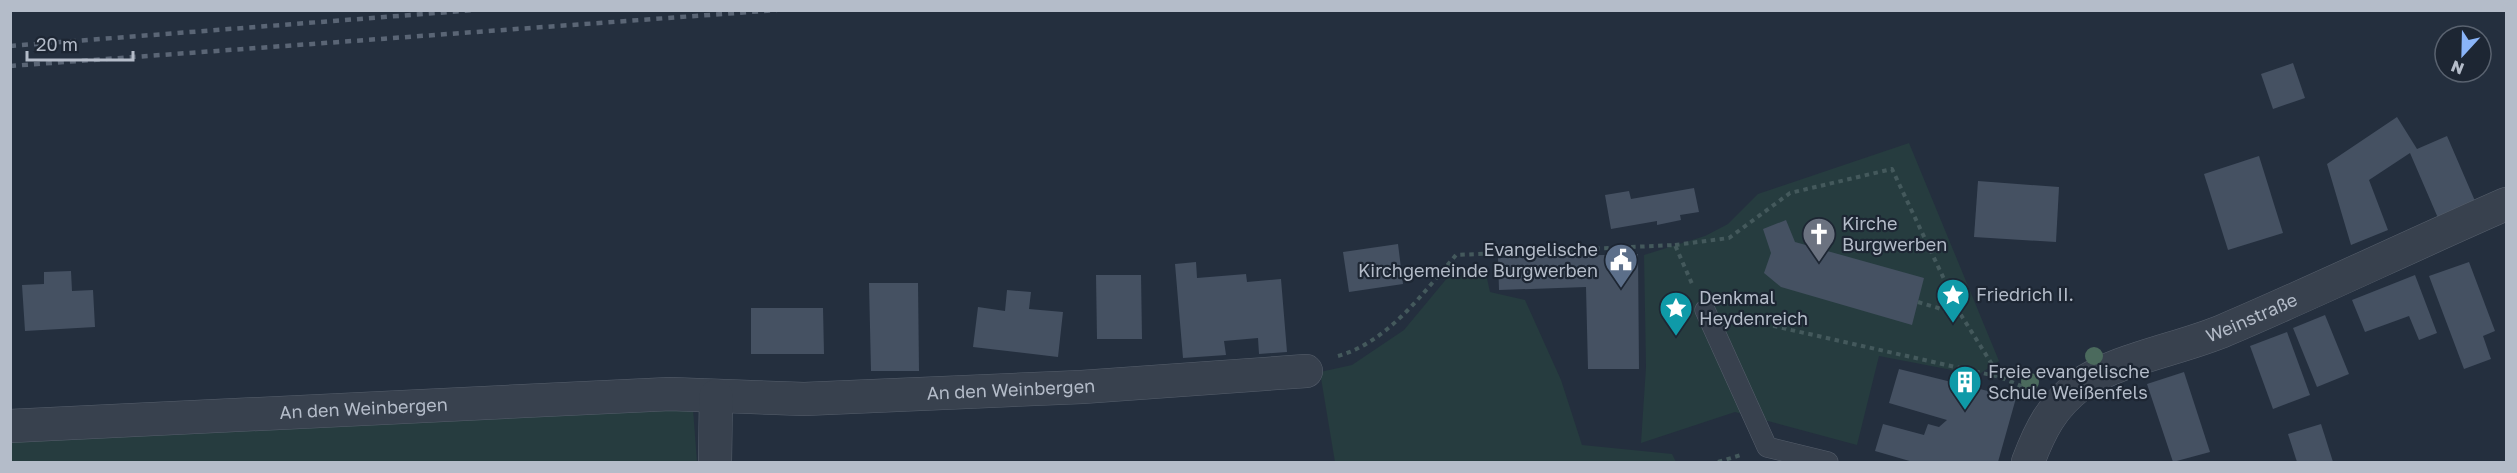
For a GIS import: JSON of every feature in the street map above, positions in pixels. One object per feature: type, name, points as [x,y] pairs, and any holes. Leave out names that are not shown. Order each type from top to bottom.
[{"type":"street","name":"Weinstraße","points":[[2028,462],[2037,437],[2059,402],[2083,383],[2110,370],[2222,332],[2506,204]]},
{"type":"street","name":"An den Weinbergen","points":[[10,426],[616,396],[804,399],[1082,387],[1306,371]]},
{"type":"street","points":[[715,462],[716,396]]},
{"type":"lane","points":[[1705,310],[1767,447],[1828,462]]},
{"type":"path","points":[[1306,371],[1323,360],[1347,354],[1405,314],[1455,255],[1674,245],[1729,238],[1790,193],[1892,169],[1961,315],[2000,377]]},
{"type":"path","points":[[1674,245],[1705,310],[2000,377],[2059,402]]},
{"type":"path","points":[[1918,302],[1961,315]]},
{"type":"green space","points":[[1909,143],[1999,361],[1978,375],[1879,356],[1857,445],[1735,412],[1641,443],[1646,367],[1644,255],[1705,236],[1728,224],[1758,194]]},
{"type":"green space","points":[[1486,274],[1490,292],[1525,300],[1561,380],[1582,445],[1672,454],[1676,462],[1335,462],[1320,372],[1352,365],[1404,330],[1448,277]]},
{"type":"green space","points":[[693,409],[697,462],[11,462],[11,436]]},
{"type":"building","points":[[2293,63],[2305,98],[2273,109],[2261,74]]},
{"type":"building","points":[[2397,117],[2417,149],[2447,136],[2475,201],[2438,218],[2410,153],[2369,180],[2388,230],[2351,245],[2327,164]]},
{"type":"building","points":[[2259,156],[2283,233],[2228,250],[2204,174]]},
{"type":"building","points":[[1978,181],[2059,187],[2056,242],[1974,237]]},
{"type":"building","points":[[1694,188],[1699,212],[1680,215],[1681,220],[1657,225],[1657,221],[1611,229],[1605,195],[1629,191],[1631,199]]},
{"type":"building","name":"Kirche Burgwerben","points":[[1786,220],[1795,242],[1924,278],[1912,325],[1781,287],[1764,273],[1771,253],[1763,229]]},
{"type":"building","points":[[1398,244],[1403,284],[1349,292],[1343,252]]},
{"type":"building","points":[[1638,254],[1639,369],[1588,369],[1586,287],[1499,290],[1498,258]]},
{"type":"building","points":[[1196,262],[1197,278],[1246,274],[1247,282],[1281,279],[1287,352],[1259,354],[1258,338],[1224,341],[1226,355],[1183,358],[1175,264]]},
{"type":"building","points":[[2469,262],[2495,331],[2483,336],[2491,359],[2464,369],[2429,276]]},
{"type":"building","points":[[71,271],[72,291],[93,290],[95,327],[25,331],[22,285],[44,284],[44,272]]},
{"type":"building","points":[[1096,275],[1141,275],[1142,339],[1097,339]]},
{"type":"building","points":[[2415,275],[2437,333],[2419,340],[2409,316],[2365,332],[2352,300]]},
{"type":"building","points":[[869,283],[918,283],[919,371],[871,371]]},
{"type":"building","points":[[1007,290],[1031,292],[1029,309],[1063,312],[1058,357],[973,347],[978,307],[1005,311]]},
{"type":"building","points":[[751,308],[823,308],[824,354],[751,354]]},
{"type":"building","points":[[2325,315],[2349,374],[2317,387],[2293,328]]},
{"type":"building","points":[[2287,332],[2310,395],[2273,409],[2250,346]]},
{"type":"building","name":"Freie evangelische Schule Weißenfels","points":[[1899,369],[2016,398],[1998,462],[1913,462],[1875,451],[1883,424],[1924,435],[1928,424],[1939,427],[1947,420],[1889,403]]},
{"type":"building","points":[[2184,372],[2210,452],[2173,462],[2147,384]]},
{"type":"building","points":[[2321,424],[2333,462],[2297,462],[2288,434]]},
{"type":"railway","points":[[10,46],[475,10]]},
{"type":"railway","points":[[10,66],[777,10]]},
{"type":"place","name":"Kirche Burgwerben","points":[[1819,263]]},
{"type":"place","name":"Evangelische Kirchgemeinde Burgwerben","points":[[1621,289]]},
{"type":"place","name":"Friedrich II.","points":[[1953,324]]},
{"type":"place","name":"Denkmal Heydenreich","points":[[1676,337]]},
{"type":"place","name":"Freie evangelische Schule Weißenfels","points":[[1965,411]]}]
